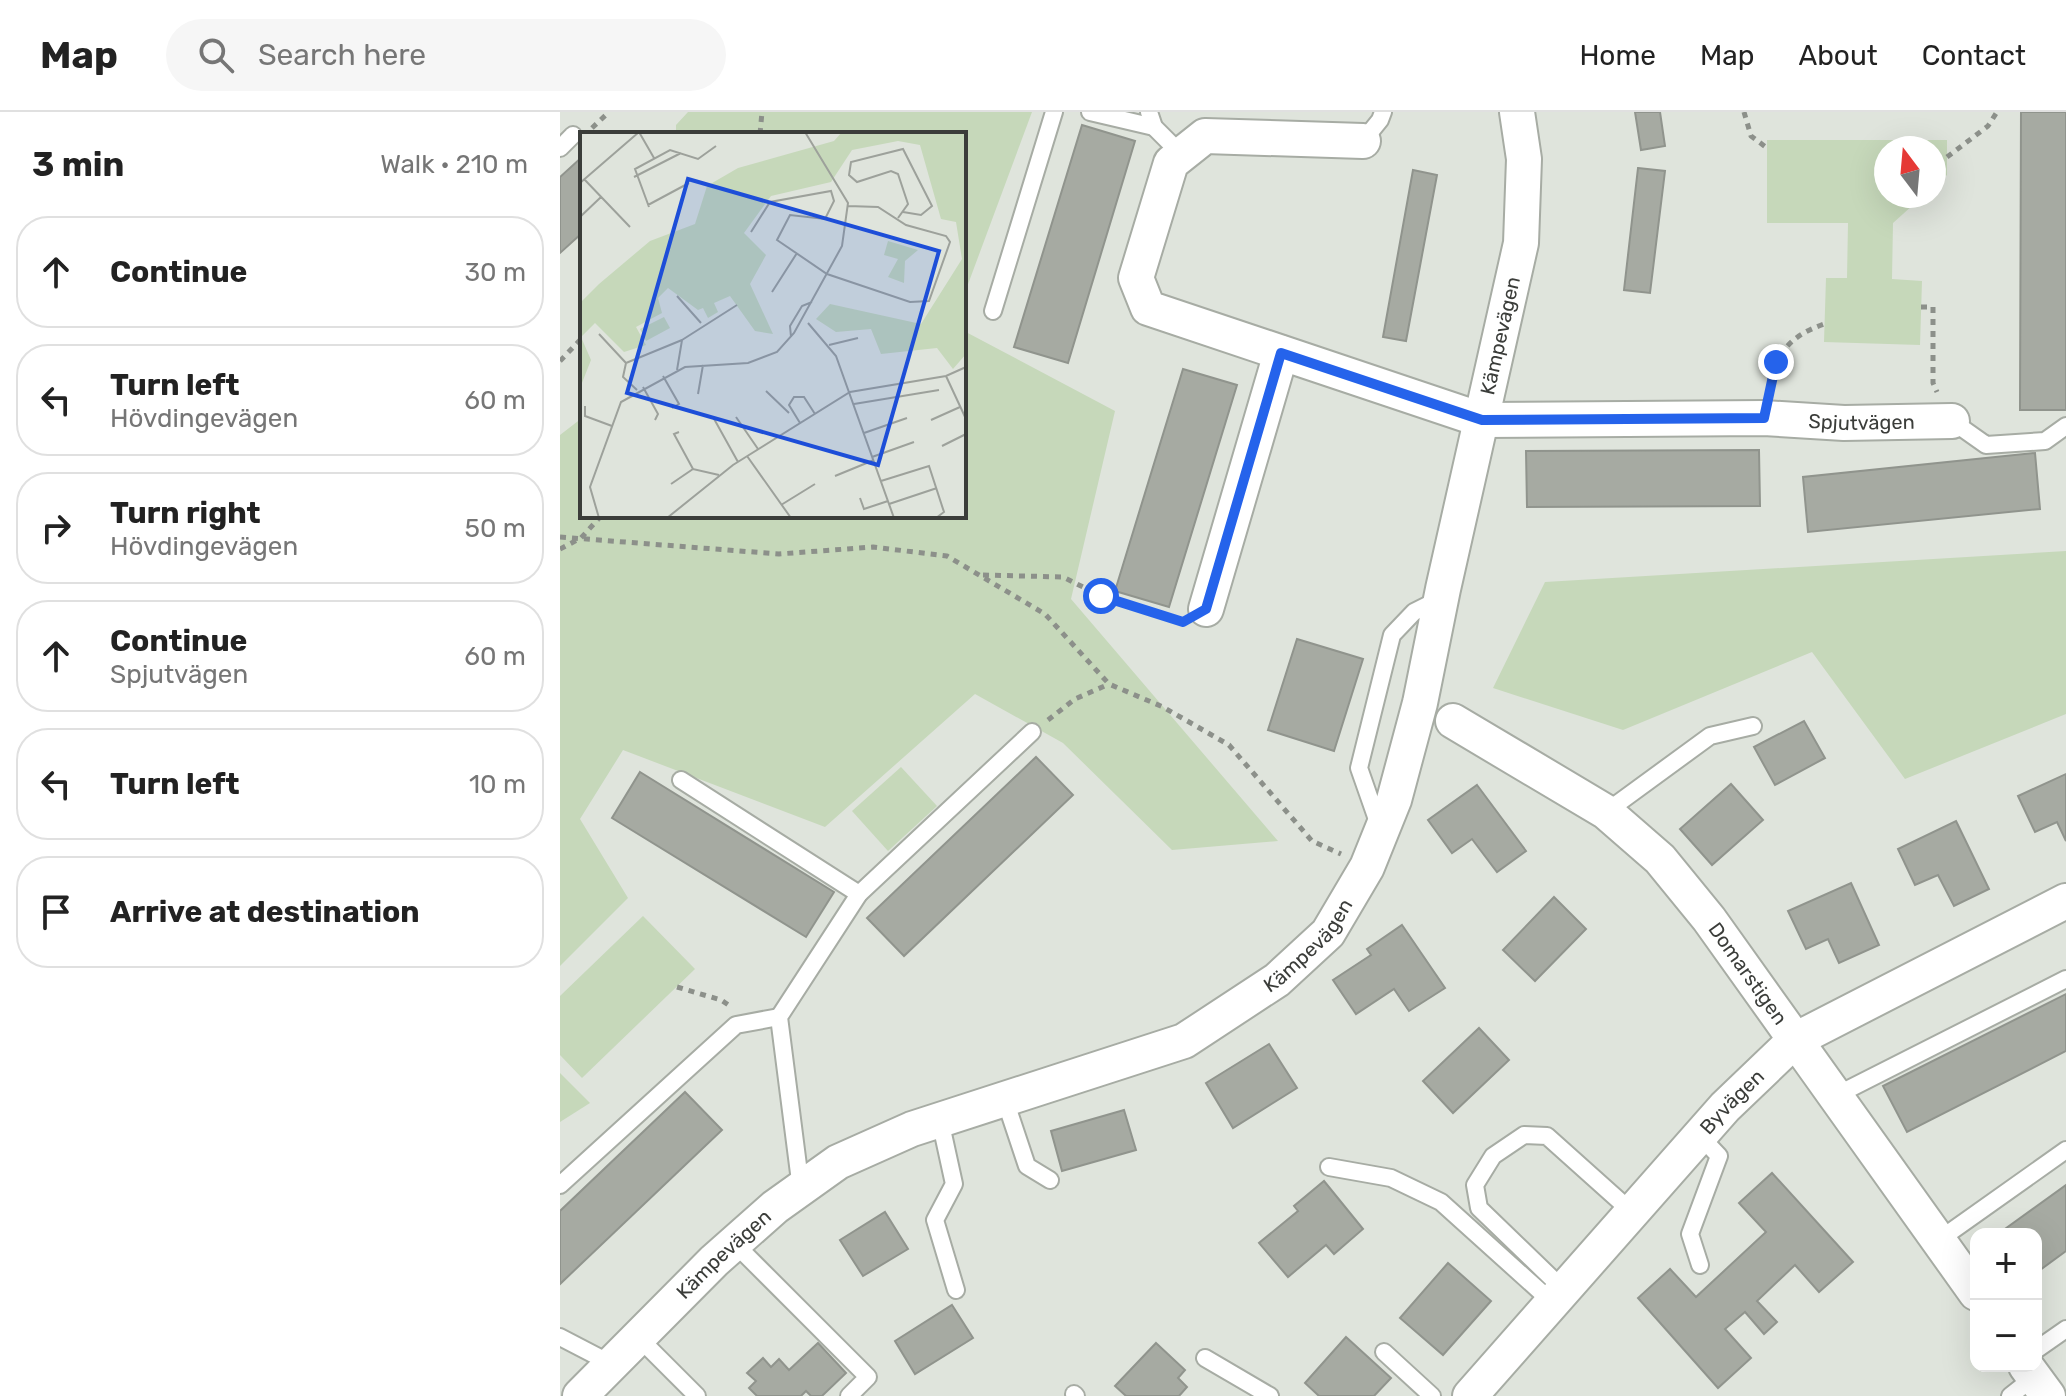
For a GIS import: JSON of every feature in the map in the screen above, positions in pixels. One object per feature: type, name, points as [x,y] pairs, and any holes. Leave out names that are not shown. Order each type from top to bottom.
[{"type":"street","name":"Kämpevägen","points":[[580,1396],[637,1336],[775,1207],[838,1162],[912,1129],[1184,1041],[1277,980],[1328,933],[1367,867],[1394,800],[1420,703],[1521,243],[1524,159],[1517,112]]},
{"type":"street","points":[[1180,153],[1205,136],[1363,141]]},
{"type":"street","name":"Spjutvägen","points":[[1180,153],[1171,163],[1136,278],[1148,308],[1482,420],[1764,418],[1844,423],[1952,421]]},
{"type":"street","points":[[1206,609],[1281,353]]},
{"type":"street","name":"Domarstigen","points":[[1453,721],[1606,812],[1660,859],[1709,919],[1970,1284]]},
{"type":"street","name":"Byvägen","points":[[1470,1396],[1725,1107],[1795,1040],[2066,901]]},
{"type":"lane","points":[[993,311],[1054,112]]},
{"type":"lane","points":[[1090,112],[1152,120],[1180,153]]},
{"type":"lane","points":[[1363,141],[1383,112]]},
{"type":"lane","points":[[560,148],[573,135]]},
{"type":"lane","points":[[1952,421],[1986,445],[2045,441],[2066,426]]},
{"type":"lane","points":[[1606,812],[1710,736],[1753,726]]},
{"type":"lane","points":[[801,1189],[779,1017],[859,894],[1032,732]]},
{"type":"lane","points":[[681,780],[859,894]]},
{"type":"lane","points":[[1835,1096],[2066,979]]},
{"type":"lane","points":[[560,1185],[736,1025],[779,1017]]},
{"type":"lane","points":[[1005,1100],[1027,1166],[1050,1180]]},
{"type":"lane","points":[[940,1120],[954,1184],[935,1220],[956,1290]]},
{"type":"lane","points":[[1559,1297],[1479,1208],[1475,1185],[1493,1156],[1524,1135],[1547,1136],[1633,1213]]},
{"type":"lane","points":[[1700,1136],[1719,1156],[1690,1234],[1700,1265]]},
{"type":"lane","points":[[1939,1240],[2066,1150]]},
{"type":"lane","points":[[1329,1167],[1391,1178],[1441,1202],[1559,1297]]},
{"type":"lane","points":[[735,1244],[868,1377],[849,1396]]},
{"type":"lane","points":[[2031,1377],[2066,1329]]},
{"type":"lane","points":[[637,1336],[697,1396]]},
{"type":"lane","points":[[560,1337],[610,1363]]},
{"type":"lane","points":[[1384,1352],[1432,1396]]},
{"type":"lane","points":[[1205,1358],[1270,1396]]},
{"type":"path","points":[[760,132],[762,112]]},
{"type":"path","points":[[1744,112],[1751,136],[1767,148]]},
{"type":"path","points":[[1947,157],[1988,126],[1997,112]]},
{"type":"path","points":[[1921,307],[1933,307],[1933,383],[1952,421]]},
{"type":"path","points":[[1764,418],[1776,362],[1801,333],[1824,324]]},
{"type":"path","points":[[560,361],[580,340]]},
{"type":"path","points":[[560,549],[581,538],[599,518]]},
{"type":"path","points":[[560,537],[779,554],[873,547],[947,556],[1045,614],[1109,684],[1163,707],[1229,745],[1312,841],[1367,867]]},
{"type":"path","points":[[979,575],[1063,577],[1101,596],[1183,622],[1206,609]]},
{"type":"path","points":[[1032,732],[1075,699],[1109,684]]},
{"type":"path","points":[[677,987],[721,1000],[755,1021]]},
{"type":"green space","points":[[688,112],[1032,112],[966,290],[966,132],[676,132],[676,125]]},
{"type":"green space","points":[[1767,140],[1874,140],[1874,208],[1910,208],[1893,223],[1892,279],[1922,281],[1920,345],[1824,342],[1826,278],[1847,278],[1848,223],[1767,223]]},
{"type":"green space","points":[[966,332],[1115,411],[1071,599],[1278,841],[1172,850],[1063,743],[975,694],[825,827],[623,750],[580,819],[628,898],[560,966],[560,435],[580,420],[580,518],[966,518]]},
{"type":"green space","points":[[2066,551],[2066,714],[1905,779],[1812,652],[1623,730],[1493,688],[1545,582]]},
{"type":"green space","points":[[901,767],[937,806],[888,851],[852,811]]},
{"type":"green space","points":[[643,916],[695,969],[582,1078],[560,1055],[560,996]]},
{"type":"green space","points":[[560,1073],[590,1103],[560,1122]]},
{"type":"building","points":[[1635,112],[1660,112],[1665,146],[1641,150]]},
{"type":"building","points":[[2021,112],[2066,112],[2066,410],[2020,410]]},
{"type":"building","points":[[1082,125],[1135,141],[1068,363],[1014,347]]},
{"type":"building","points":[[580,159],[580,235],[560,253],[560,177]]},
{"type":"building","points":[[1638,168],[1665,171],[1650,293],[1624,290]]},
{"type":"building","points":[[1413,170],[1437,175],[1406,341],[1383,337]]},
{"type":"building","points":[[1183,369],[1237,385],[1169,607],[1115,591]]},
{"type":"building","points":[[1759,450],[1760,506],[1527,507],[1526,451]]},
{"type":"building","points":[[2035,453],[2040,509],[1808,532],[1803,477]]},
{"type":"building","points":[[1297,639],[1363,659],[1334,751],[1268,730]]},
{"type":"building","points":[[1804,721],[1825,758],[1775,785],[1754,747]]},
{"type":"building","points":[[1036,757],[1073,795],[904,956],[867,918]]},
{"type":"building","points":[[640,772],[834,892],[806,937],[612,818]]},
{"type":"building","points":[[2066,774],[2066,841],[2057,822],[2035,832],[2018,796]]},
{"type":"building","points":[[1731,784],[1763,820],[1712,865],[1680,829]]},
{"type":"building","points":[[1477,785],[1526,851],[1497,872],[1472,839],[1452,853],[1428,820]]},
{"type":"building","points":[[1956,821],[1989,889],[1954,906],[1938,875],[1915,885],[1898,849]]},
{"type":"building","points":[[1851,883],[1879,945],[1839,963],[1828,939],[1806,949],[1788,911]]},
{"type":"building","points":[[1554,897],[1586,929],[1535,981],[1503,950]]},
{"type":"building","points":[[1402,925],[1445,988],[1409,1011],[1394,989],[1356,1014],[1333,980],[1371,955],[1367,949]]},
{"type":"building","points":[[2066,994],[2066,1051],[1907,1132],[1883,1086]]},
{"type":"building","points":[[1479,1028],[1509,1060],[1453,1113],[1423,1081]]},
{"type":"building","points":[[1269,1044],[1297,1088],[1233,1128],[1206,1083]]},
{"type":"building","points":[[685,1092],[722,1130],[560,1284],[560,1211]]},
{"type":"building","points":[[1124,1110],[1136,1150],[1062,1171],[1051,1131]]},
{"type":"building","points":[[1772,1173],[1853,1262],[1819,1292],[1795,1265],[1757,1301],[1777,1322],[1764,1334],[1745,1312],[1725,1329],[1751,1358],[1718,1388],[1638,1298],[1670,1269],[1696,1297],[1766,1232],[1739,1203]]},
{"type":"building","points":[[1324,1181],[1363,1229],[1334,1254],[1326,1245],[1288,1277],[1259,1243],[1298,1211],[1294,1206]]},
{"type":"building","points":[[2066,1185],[2066,1251],[2042,1269],[2042,1228],[2006,1228]]},
{"type":"building","points":[[885,1212],[908,1249],[863,1276],[840,1240]]},
{"type":"building","points":[[1448,1263],[1491,1301],[1443,1355],[1400,1318]]},
{"type":"building","points":[[952,1305],[973,1338],[915,1374],[895,1341]]},
{"type":"building","points":[[1346,1337],[1391,1378],[1374,1396],[1319,1396],[1305,1383]]},
{"type":"building","points":[[818,1343],[846,1373],[822,1396],[811,1396],[806,1391],[801,1396],[757,1396],[749,1388],[756,1381],[747,1373],[763,1358],[771,1367],[779,1359],[789,1370]]},
{"type":"building","points":[[1156,1343],[1185,1370],[1178,1378],[1187,1387],[1179,1396],[1126,1396],[1115,1386]]},
{"type":"route","points":[[1101,596],[1183,622],[1206,609],[1281,353],[1482,420],[1764,418],[1776,362]]}]
